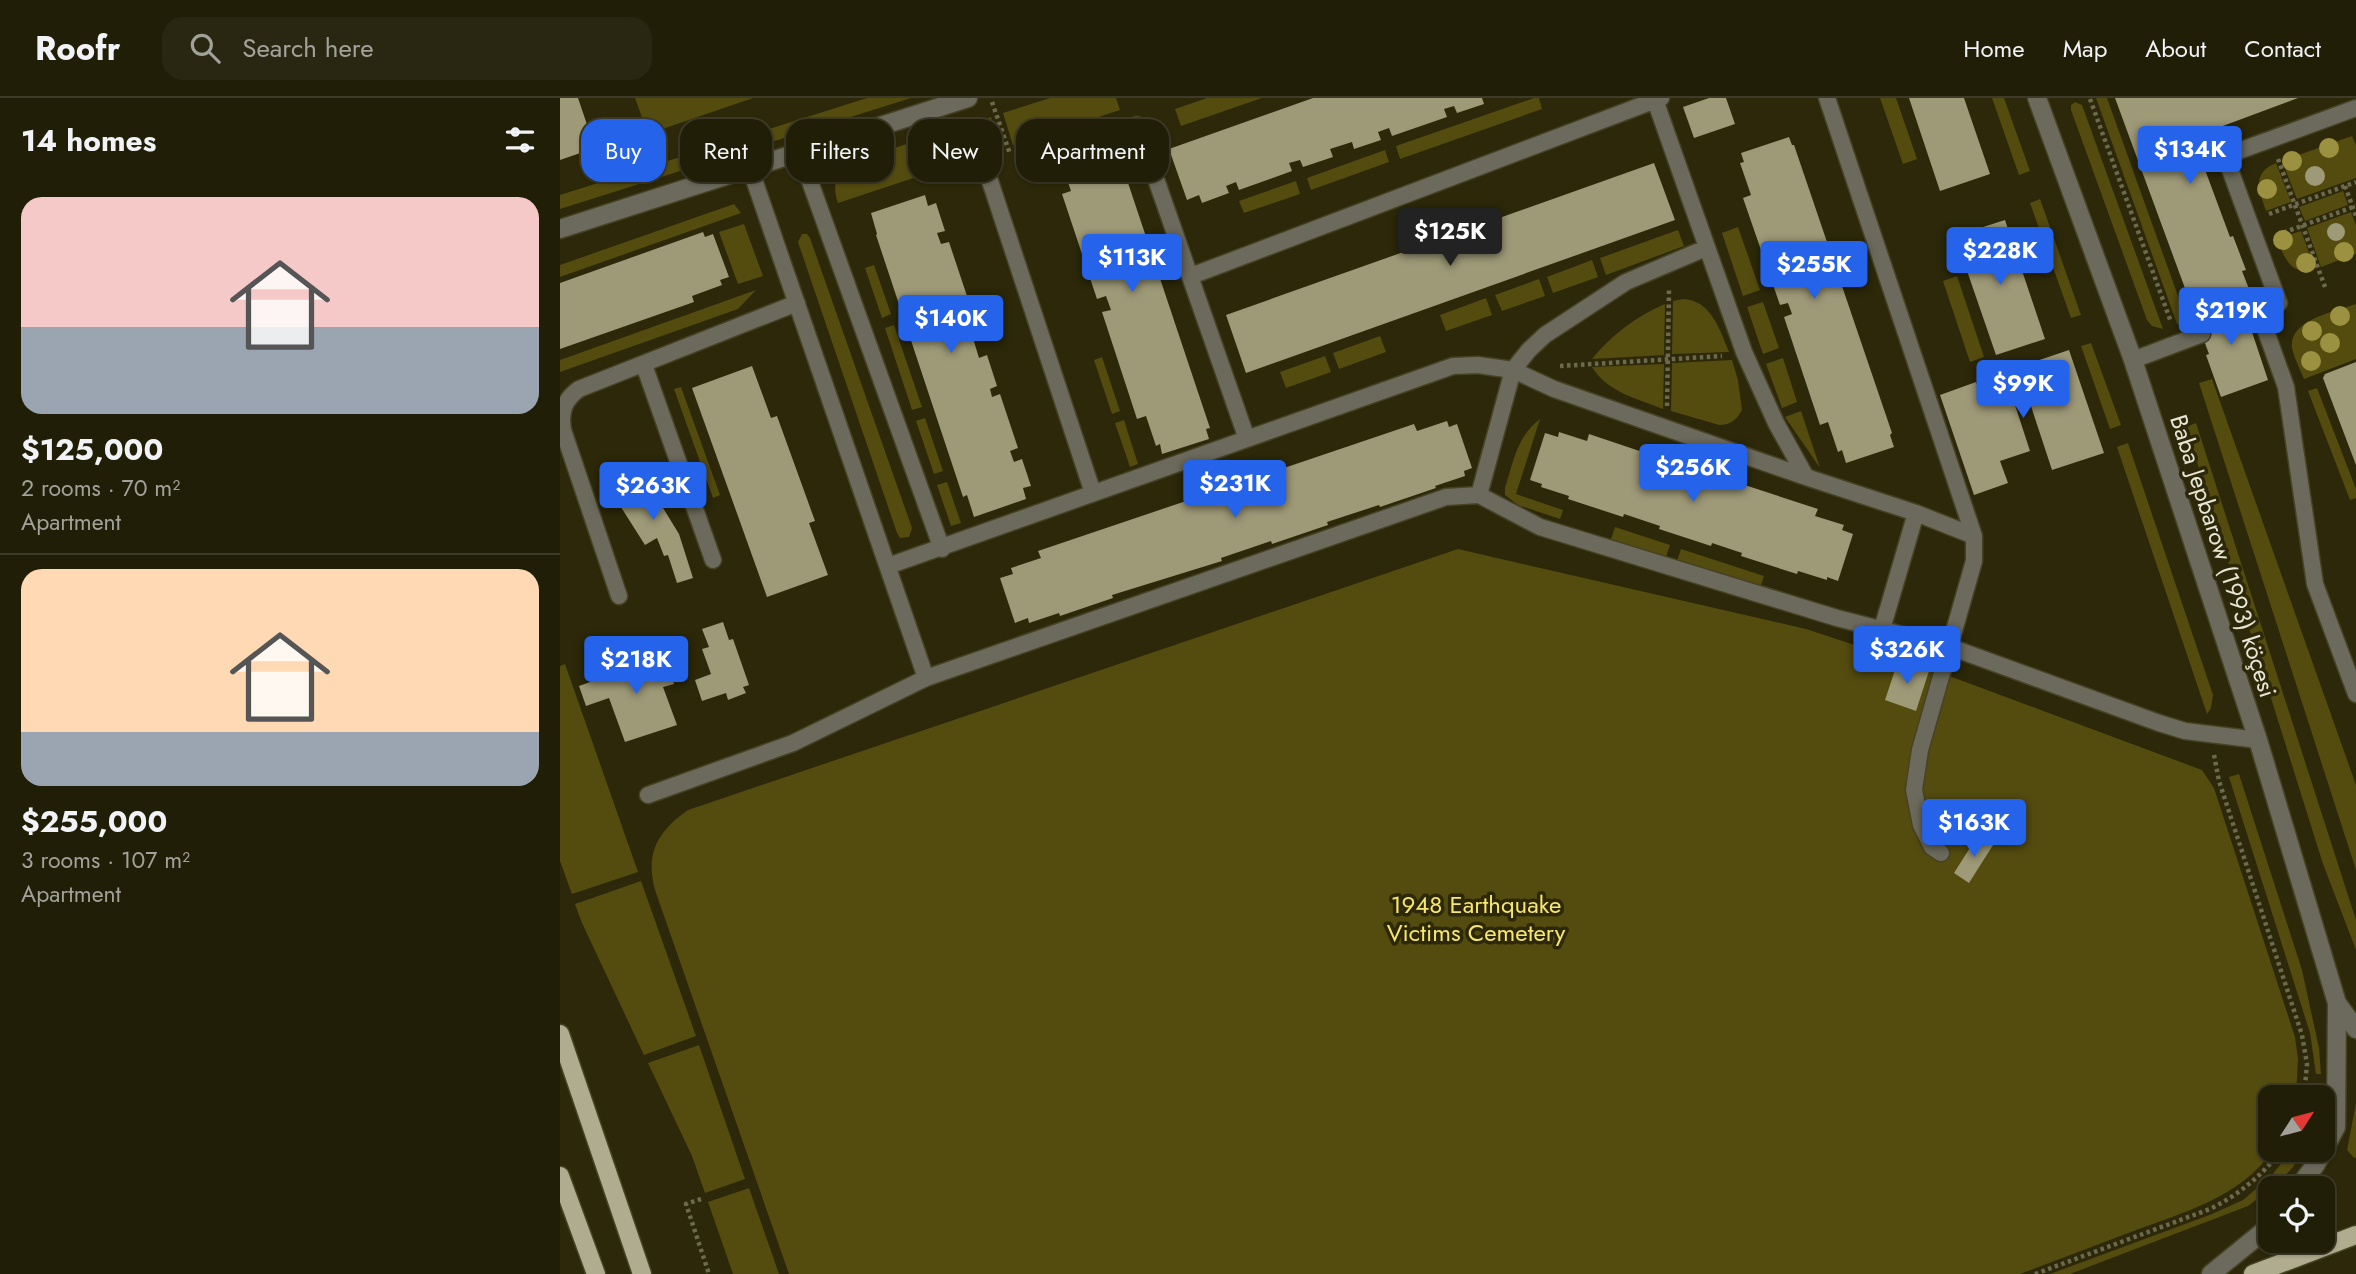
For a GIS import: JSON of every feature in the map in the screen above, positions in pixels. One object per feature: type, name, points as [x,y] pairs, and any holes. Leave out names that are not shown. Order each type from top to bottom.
[{"type":"main road","points":[[560,1034],[642,1274]]},
{"type":"main road","points":[[560,1176],[596,1274]]},
{"type":"main road","points":[[2253,1274],[2356,1235]]},
{"type":"street","points":[[894,121],[968,98]]},
{"type":"street","name":"Baba Jepbarow (1993) köçesi","points":[[2037,98],[2133,360],[2258,740],[2337,1003],[2356,1029]]},
{"type":"street","points":[[560,229],[704,182]]},
{"type":"street","points":[[2307,1176],[2336,1127],[2337,1003]]},
{"type":"street","points":[[2211,1274],[2258,1236]]},
{"type":"lane","points":[[1827,98],[1973,536],[1974,561],[1920,750],[1914,790],[1921,825],[1932,847],[1941,853]]},
{"type":"lane","points":[[1191,276],[1658,99],[1706,248],[1744,352],[1776,423],[1806,477]]},
{"type":"lane","points":[[2279,303],[2225,156],[2356,107]]},
{"type":"lane","points":[[755,182],[926,678]]},
{"type":"lane","points":[[810,182],[942,548]]},
{"type":"lane","points":[[990,182],[1093,493]]},
{"type":"lane","points":[[1157,182],[1247,439]]},
{"type":"lane","points":[[1479,495],[1513,370],[1529,350],[1545,335],[1626,282],[1706,248]]},
{"type":"lane","points":[[619,596],[563,430],[561,414],[569,397],[579,389],[797,303]]},
{"type":"lane","points":[[2259,313],[2286,387],[2315,584],[2356,694]]},
{"type":"lane","points":[[2133,360],[2202,334]]},
{"type":"lane","points":[[644,365],[713,560]]},
{"type":"lane","points":[[888,566],[1453,366],[1478,365],[1513,370],[1554,389],[1916,513],[1973,536]]},
{"type":"lane","points":[[648,795],[793,743],[926,678],[1446,497],[1479,495],[1540,527],[1837,618],[1950,647],[2185,731],[2258,740]]},
{"type":"lane","points":[[1882,629],[1916,513]]},
{"type":"path","points":[[991,98],[1010,154]]},
{"type":"path","points":[[2090,99],[2173,329]]},
{"type":"path","points":[[2280,162],[2325,287]]},
{"type":"path","points":[[2268,214],[2356,182]]},
{"type":"path","points":[[2345,186],[2356,216]]},
{"type":"path","points":[[2276,236],[2354,207]]},
{"type":"path","points":[[1667,410],[1669,303]]},
{"type":"path","points":[[1592,363],[1730,356]]},
{"type":"path","points":[[2216,763],[2219,781],[2302,1035],[2307,1064],[2305,1085]]},
{"type":"path","points":[[2035,1274],[2210,1209],[2234,1197],[2273,1162]]},
{"type":"path","points":[[701,1199],[686,1204],[709,1274]]},
{"type":"green space","points":[[635,98],[753,98],[692,119],[680,119],[680,123],[666,128],[666,119],[643,119]]},
{"type":"green space","points":[[867,98],[911,98],[845,119],[801,119]]},
{"type":"green space","points":[[1050,98],[1116,98],[1120,110],[1092,119],[1016,119],[1016,144],[1013,145],[1003,113]]},
{"type":"green space","points":[[1207,98],[1262,98],[1181,126],[1175,109]]},
{"type":"green space","points":[[1539,98],[1542,109],[1400,159],[1396,146]]},
{"type":"green space","points":[[1880,98],[1896,98],[1917,159],[1903,164]]},
{"type":"green space","points":[[1992,98],[2004,98],[2030,171],[2019,175]]},
{"type":"green space","points":[[2096,98],[2107,98],[2187,321],[2184,326],[2177,324]]},
{"type":"green space","points":[[2075,102],[2082,105],[2163,329],[2152,326],[2147,320],[2071,110],[2071,105]]},
{"type":"green space","points":[[786,124],[786,138],[772,142],[772,128]]},
{"type":"green space","points":[[2352,136],[2356,145],[2356,178],[2297,199],[2282,161]]},
{"type":"green space","points":[[908,144],[908,180],[838,203],[836,182],[894,182],[894,148]]},
{"type":"green space","points":[[1385,150],[1389,162],[1311,190],[1307,178]]},
{"type":"green space","points":[[680,157],[680,171],[666,175],[666,162]]},
{"type":"green space","points":[[2276,163],[2291,202],[2266,211],[2259,190],[2260,177],[2268,167]]},
{"type":"green space","points":[[1296,181],[1300,194],[1244,213],[1239,201]]},
{"type":"green space","points":[[601,182],[645,182],[560,209],[560,195]]},
{"type":"green space","points":[[2343,191],[2348,205],[2305,221],[2299,207]]},
{"type":"green space","points":[[2040,199],[2081,315],[2071,318],[2030,203]]},
{"type":"green space","points":[[734,204],[741,213],[560,277],[560,265]]},
{"type":"green space","points":[[2351,212],[2356,225],[2356,254],[2321,267],[2307,228]]},
{"type":"green space","points":[[744,224],[763,276],[738,284],[719,232]]},
{"type":"green space","points":[[1738,227],[1760,290],[1743,296],[1722,233]]},
{"type":"green space","points":[[1678,230],[1684,246],[1606,275],[1600,258]]},
{"type":"green space","points":[[2301,231],[2315,269],[2307,271],[2295,268],[2286,259],[2277,239]]},
{"type":"green space","points":[[802,234],[807,234],[810,238],[912,528],[909,537],[900,538],[897,533],[798,242]]},
{"type":"green space","points":[[1592,260],[1598,277],[1553,293],[1547,277]]},
{"type":"green space","points":[[874,265],[891,314],[882,318],[865,268]]},
{"type":"green space","points":[[1957,276],[1984,357],[1970,362],[1943,281]]},
{"type":"green space","points":[[1539,279],[1545,296],[1502,311],[1495,295]]},
{"type":"green space","points":[[756,290],[738,309],[560,372],[560,360]]},
{"type":"green space","points":[[1486,298],[1492,315],[1446,331],[1440,315]]},
{"type":"green space","points":[[1673,301],[1693,301],[1707,310],[1718,326],[1729,352],[1672,354]]},
{"type":"green space","points":[[1763,302],[1779,348],[1763,354],[1747,307]]},
{"type":"green space","points":[[1665,304],[1664,355],[1592,359],[1625,327]]},
{"type":"green space","points":[[2356,304],[2356,359],[2304,379],[2292,348],[2293,338],[2298,330],[2315,318]]},
{"type":"green space","points":[[894,325],[922,407],[912,410],[885,328]]},
{"type":"green space","points":[[1380,336],[1386,352],[1339,369],[1333,353]]},
{"type":"green space","points":[[2091,343],[2121,425],[2110,429],[2081,346]]},
{"type":"green space","points":[[1325,356],[1331,372],[1286,388],[1280,372]]},
{"type":"green space","points":[[1102,357],[1120,411],[1112,414],[1094,360]]},
{"type":"green space","points":[[1783,358],[1797,402],[1782,408],[1766,364]]},
{"type":"green space","points":[[1732,360],[1742,410],[1733,421],[1719,425],[1671,411],[1672,363]]},
{"type":"green space","points":[[1664,364],[1663,409],[1614,389],[1598,376],[1592,367]]},
{"type":"green space","points":[[2212,379],[2356,785],[2356,870],[2199,383]]},
{"type":"green space","points":[[681,387],[720,495],[713,498],[674,389]]},
{"type":"green space","points":[[2317,388],[2356,489],[2356,498],[2350,500],[2308,391]]},
{"type":"green space","points":[[1801,411],[1820,468],[1785,417]]},
{"type":"green space","points":[[925,418],[943,471],[934,474],[916,421]]},
{"type":"green space","points":[[1540,419],[1516,494],[1563,510],[1560,519],[1518,505],[1505,495],[1517,450],[1526,433]]},
{"type":"green space","points":[[1124,420],[1138,464],[1130,467],[1115,423]]},
{"type":"green space","points":[[2196,423],[2356,920],[2356,950],[2323,864],[2186,427]]},
{"type":"green space","points":[[2128,443],[2213,695],[2207,714],[2117,447]]},
{"type":"green space","points":[[947,482],[961,523],[951,526],[937,485]]},
{"type":"green space","points":[[1615,527],[1670,545],[1666,557],[1611,539]]},
{"type":"green space","name":"1948 Earthquake Victims Cemetery","points":[[1458,549],[1806,629],[1952,677],[2202,770],[2214,788],[2295,1037],[2298,1059],[2297,1085],[2258,1085],[2258,1162],[2263,1162],[2228,1192],[2171,1218],[2020,1274],[789,1274],[652,877],[656,844],[669,826],[688,810]]},
{"type":"green space","points":[[1681,549],[1764,576],[1760,588],[1677,561]]},
{"type":"green space","points":[[565,664],[638,872],[572,894],[560,861],[560,666]]},
{"type":"green space","points":[[2239,774],[2302,970],[2319,1048],[2321,1074],[2316,1074],[2310,1033],[2229,777]]},
{"type":"green space","points":[[641,881],[696,1036],[644,1055],[575,904]]},
{"type":"green space","points":[[699,1045],[745,1179],[705,1193],[692,1156],[648,1063]]},
{"type":"green space","points":[[2356,1103],[2356,1157],[2354,1158],[2347,1150]]},
{"type":"green space","points":[[2282,1162],[2296,1162],[2285,1176],[2272,1175]]},
{"type":"green space","points":[[2258,1187],[2258,1198],[2248,1206],[2070,1274],[2050,1274],[2212,1214],[2243,1200]]},
{"type":"green space","points":[[749,1188],[779,1274],[733,1274],[708,1202]]},
{"type":"building","points":[[560,98],[578,98],[585,119],[581,119],[581,153],[560,160]]},
{"type":"building","points":[[1313,98],[1482,98],[1484,104],[1457,113],[1454,106],[1444,109],[1447,117],[1392,136],[1389,128],[1378,132],[1381,140],[1354,149],[1352,142],[1330,149],[1333,157],[1303,167],[1300,160],[1289,163],[1292,171],[1239,190],[1236,182],[1226,186],[1229,193],[1202,203],[1199,195],[1187,200],[1169,149]]},
{"type":"building","points":[[1709,98],[1726,98],[1735,124],[1694,138],[1683,107]]},
{"type":"building","points":[[1909,98],[1964,98],[1990,174],[1940,191]]},
{"type":"building","points":[[2115,98],[2298,98],[2196,136],[2204,158],[2201,159],[2230,237],[2233,236],[2246,270],[2242,271],[2249,289],[2193,310]]},
{"type":"building","points":[[1789,137],[1892,433],[1890,435],[1894,447],[1846,463],[1842,450],[1838,452],[1828,422],[1820,425],[1784,317],[1792,314],[1788,303],[1780,305],[1743,198],[1751,195],[1740,163],[1744,162],[1741,153]]},
{"type":"building","points":[[1654,163],[1675,220],[1246,373],[1226,315]]},
{"type":"building","points":[[2315,166],[2322,169],[2325,176],[2322,183],[2315,186],[2308,183],[2305,176],[2308,169]]},
{"type":"building","points":[[1068,182],[1128,182],[1210,428],[1206,429],[1209,439],[1162,454],[1160,444],[1156,446],[1146,416],[1137,419],[1102,312],[1111,310],[1106,296],[1097,299],[1062,194],[1071,191]]},
{"type":"building","points":[[925,195],[928,206],[936,203],[945,231],[937,233],[941,244],[949,242],[967,296],[959,299],[963,309],[971,307],[980,333],[972,335],[979,358],[987,355],[997,386],[990,389],[992,397],[1000,394],[1018,448],[1010,451],[1014,462],[1022,459],[1031,486],[1023,488],[1026,499],[974,517],[967,495],[963,497],[871,213]]},
{"type":"building","points":[[2005,220],[2045,339],[1996,355],[1955,236]]},
{"type":"building","points":[[2332,223],[2340,223],[2345,232],[2343,239],[2332,241],[2327,236],[2327,228]]},
{"type":"building","points":[[703,232],[705,237],[713,234],[729,277],[720,280],[722,285],[692,296],[694,302],[560,349],[560,283]]},
{"type":"building","points":[[2240,296],[2268,380],[2221,397],[2194,313]]},
{"type":"building","points":[[2069,350],[2104,453],[2052,470],[2029,400],[2015,405],[2030,451],[2000,461],[2008,483],[1974,495],[1940,395],[1976,382],[1982,399],[2010,389],[2004,372]]},
{"type":"building","points":[[2356,362],[2356,465],[2323,378],[2325,374]]},
{"type":"building","points":[[752,366],[771,418],[777,416],[815,521],[809,523],[828,575],[767,597],[692,388]]},
{"type":"building","points":[[1447,421],[1449,427],[1457,424],[1472,468],[1464,471],[1465,476],[1380,507],[1379,505],[1327,522],[1328,525],[1272,544],[1271,541],[1221,558],[1222,561],[1112,595],[1113,598],[1060,616],[1059,613],[1029,623],[1028,618],[1015,623],[1000,578],[1013,574],[1011,568],[1041,558],[1038,551],[1414,424],[1417,431]]},
{"type":"building","points":[[1559,432],[1587,441],[1589,434],[1699,471],[1697,477],[1706,480],[1708,473],[1818,509],[1815,516],[1844,525],[1842,530],[1853,534],[1838,581],[1798,571],[1797,574],[1741,556],[1742,553],[1712,543],[1711,546],[1659,529],[1660,526],[1624,514],[1623,517],[1568,499],[1569,496],[1541,487],[1542,484],[1530,480],[1545,433],[1558,437]]},
{"type":"building","points":[[645,472],[664,501],[660,503],[679,534],[693,578],[677,583],[668,555],[664,556],[657,538],[645,545],[612,493]]},
{"type":"building","points":[[723,622],[729,640],[733,639],[749,685],[743,687],[746,693],[728,700],[726,693],[702,701],[695,680],[711,674],[702,649],[709,647],[702,629]]},
{"type":"building","points":[[662,650],[674,684],[663,687],[677,725],[625,742],[609,698],[586,706],[579,686],[621,671],[619,665]]},
{"type":"building","points":[[1898,661],[1929,671],[1916,711],[1885,700]]},
{"type":"building","points":[[1978,835],[1993,845],[1969,883],[1954,873]]}]
